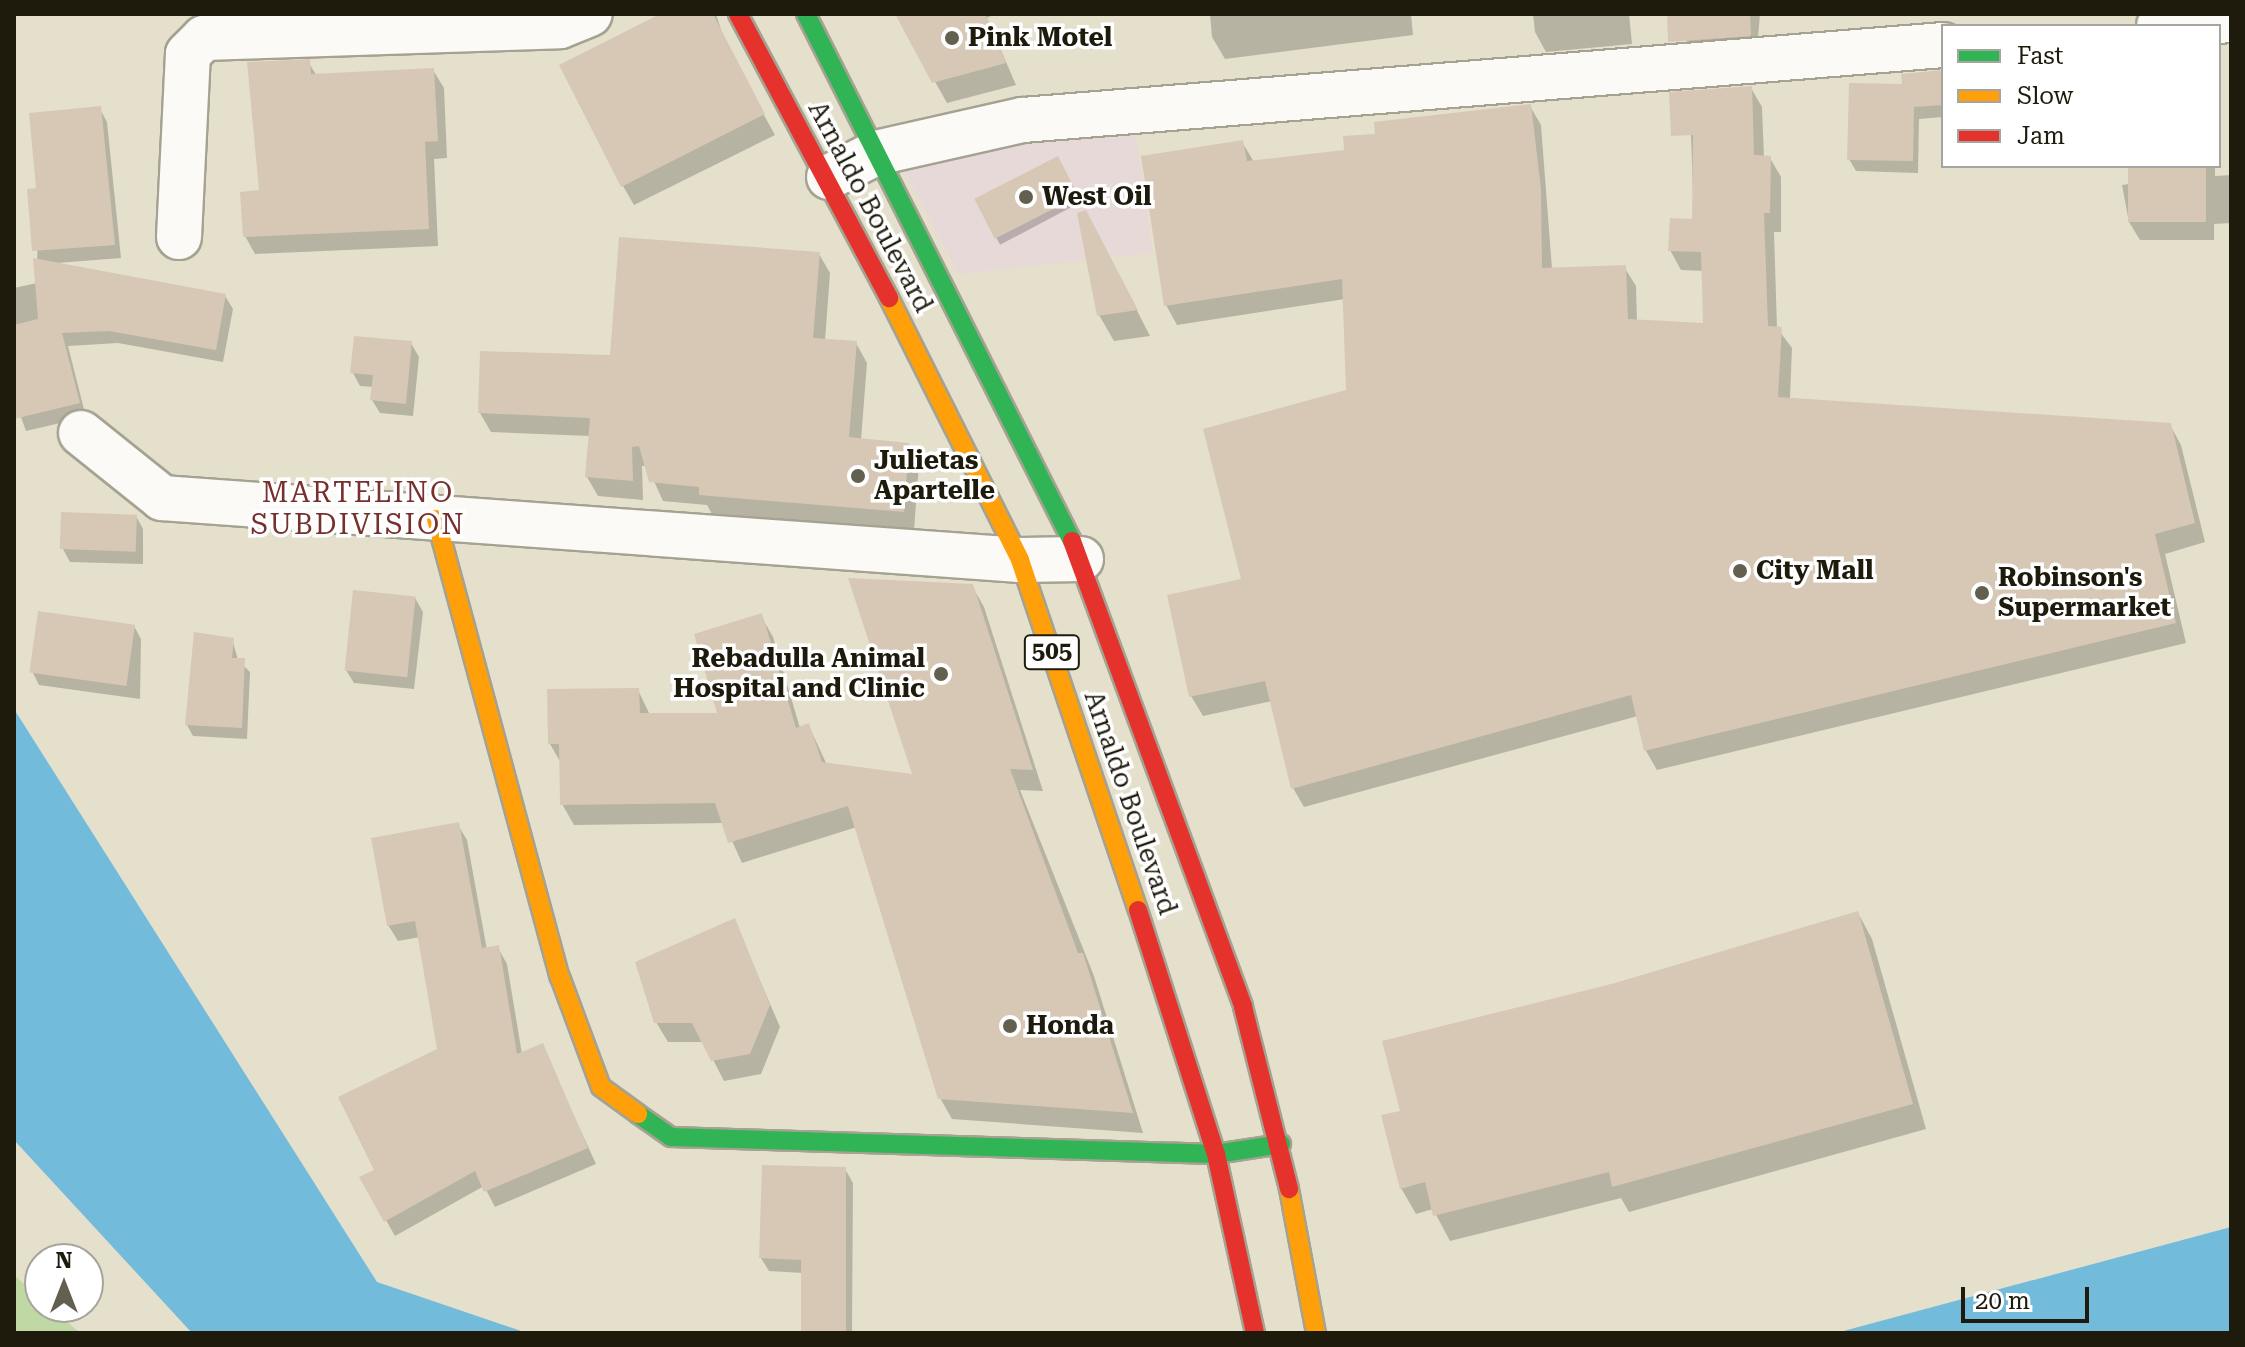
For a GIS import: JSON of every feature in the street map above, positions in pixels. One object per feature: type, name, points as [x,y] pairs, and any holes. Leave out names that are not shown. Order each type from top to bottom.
[{"type":"main road","name":"Arnaldo Boulevard","points":[[738,14],[829,177],[1020,560],[1216,1154],[1255,1333]]},
{"type":"main road","name":"Arnaldo Boulevard","points":[[806,14],[1081,559],[1243,1007],[1281,1144],[1316,1333]]},
{"type":"main road","points":[[436,519],[560,977],[601,1087],[671,1137],[1216,1154],[1281,1144]]},
{"type":"street","points":[[179,237],[188,54],[204,38],[560,26],[590,14]]},
{"type":"street","points":[[2183,24],[2231,20]]},
{"type":"street","points":[[829,177],[876,153],[1023,120],[1914,36]]},
{"type":"street","points":[[81,433],[162,498],[1020,560],[1081,559]]},
{"type":"shaded area","points":[[1135,128],[1153,253],[958,274],[902,166],[942,147]]},
{"type":"green space","points":[[14,1275],[24,1284],[24,1323],[68,1323],[80,1333],[14,1333]]},
{"type":"water","points":[[14,709],[377,1282],[527,1333],[192,1333],[14,1140]]},
{"type":"water","points":[[2231,1227],[2231,1333],[1836,1333]]},
{"type":"building","points":[[660,14],[713,14],[765,114],[621,187],[559,65]]},
{"type":"building","name":"Pink Motel","points":[[895,14],[985,14],[1006,63],[932,83]]},
{"type":"building","points":[[1667,14],[1750,14],[1751,36],[1668,42]]},
{"type":"building","points":[[310,59],[311,74],[434,68],[438,141],[425,142],[429,229],[243,237],[240,192],[259,190],[247,62]]},
{"type":"building","points":[[1941,70],[1941,105],[1914,107],[1913,161],[1847,160],[1849,83],[1902,84],[1901,74]]},
{"type":"building","points":[[1752,86],[1754,155],[1771,156],[1770,213],[1764,213],[1768,326],[1782,327],[1778,397],[2171,423],[2195,523],[2155,534],[2176,623],[1644,751],[1631,695],[1291,789],[1265,681],[1189,697],[1167,595],[1241,579],[1203,429],[1346,390],[1342,279],[1164,306],[1141,156],[1243,140],[1247,161],[1344,150],[1343,136],[1375,134],[1374,122],[1531,104],[1541,189],[1542,268],[1626,265],[1628,319],[1703,323],[1701,252],[1668,251],[1670,218],[1692,219],[1693,135],[1671,136],[1669,92]]},
{"type":"building","points":[[101,106],[115,245],[32,251],[27,189],[36,188],[29,113]]},
{"type":"building","name":"West Oil","points":[[1058,156],[1078,196],[995,239],[974,199]]},
{"type":"building","points":[[2128,168],[2206,168],[2206,222],[2128,222]]},
{"type":"building","points":[[1086,210],[1138,310],[1097,316],[1077,213]]},
{"type":"building","points":[[619,237],[820,252],[813,338],[857,341],[849,437],[909,443],[904,512],[699,495],[699,487],[649,482],[639,446],[632,447],[633,481],[585,477],[590,418],[478,413],[480,351],[610,355]]},
{"type":"building","points":[[33,258],[226,294],[216,350],[109,331],[62,333],[80,403],[14,419],[14,325],[38,319]]},
{"type":"building","points":[[354,336],[412,341],[406,404],[370,400],[373,375],[350,373]]},
{"type":"building","points":[[61,512],[137,515],[136,552],[60,549]]},
{"type":"building","points":[[848,578],[973,584],[1033,770],[1010,769],[1078,953],[1083,953],[1133,1113],[938,1099],[848,806],[728,843],[715,803],[560,805],[559,744],[548,744],[547,689],[639,688],[640,713],[717,713],[694,634],[762,613],[796,728],[809,723],[822,762],[912,774]]},
{"type":"building","points":[[353,590],[416,597],[407,677],[345,671]]},
{"type":"building","points":[[38,611],[135,625],[126,686],[29,672]]},
{"type":"building","points":[[194,632],[234,638],[232,658],[245,658],[242,728],[185,725]]},
{"type":"building","points":[[459,822],[482,948],[499,945],[517,1054],[543,1043],[588,1148],[484,1192],[475,1171],[384,1222],[359,1177],[374,1170],[338,1097],[437,1049],[415,921],[387,926],[371,838]]},
{"type":"building","points":[[1858,911],[1913,1104],[1612,1187],[1609,1172],[1433,1216],[1425,1182],[1400,1189],[1381,1115],[1400,1111],[1382,1041],[1615,983]]},
{"type":"building","points":[[735,918],[770,1005],[750,1054],[711,1061],[692,1023],[654,1023],[635,962]]},
{"type":"building","points":[[762,1165],[846,1167],[846,1333],[801,1333],[801,1260],[759,1258]]},
{"type":"traffic: fast","points":[[806,14],[1072,541]]},
{"type":"traffic: fast","points":[[638,1114],[671,1137],[1216,1154],[1281,1144]]},
{"type":"traffic: slow","points":[[889,298],[1020,560],[1138,910]]},
{"type":"traffic: slow","points":[[436,519],[560,977],[601,1087],[638,1114]]},
{"type":"traffic: slow","points":[[1289,1189],[1316,1333]]},
{"type":"traffic: jam","points":[[738,14],[889,298]]},
{"type":"traffic: jam","points":[[1072,541],[1243,1007],[1289,1189]]},
{"type":"traffic: jam","points":[[1138,910],[1216,1154],[1255,1333]]},
{"type":"place","name":"Pink Motel","points":[[952,38]]},
{"type":"place","name":"West Oil","points":[[1026,197]]},
{"type":"place","name":"Julietas Apartelle","points":[[858,476]]},
{"type":"place","name":"City Mall","points":[[1740,571]]},
{"type":"place","name":"Robinson's Supermarket","points":[[1982,593]]},
{"type":"place","name":"Rebadulla Animal Hospital and Clinic","points":[[941,674]]},
{"type":"place","name":"Honda","points":[[1010,1026]]},
{"type":"district","name":"MARTELINO SUBDIVISION","points":[[358,509]]}]
